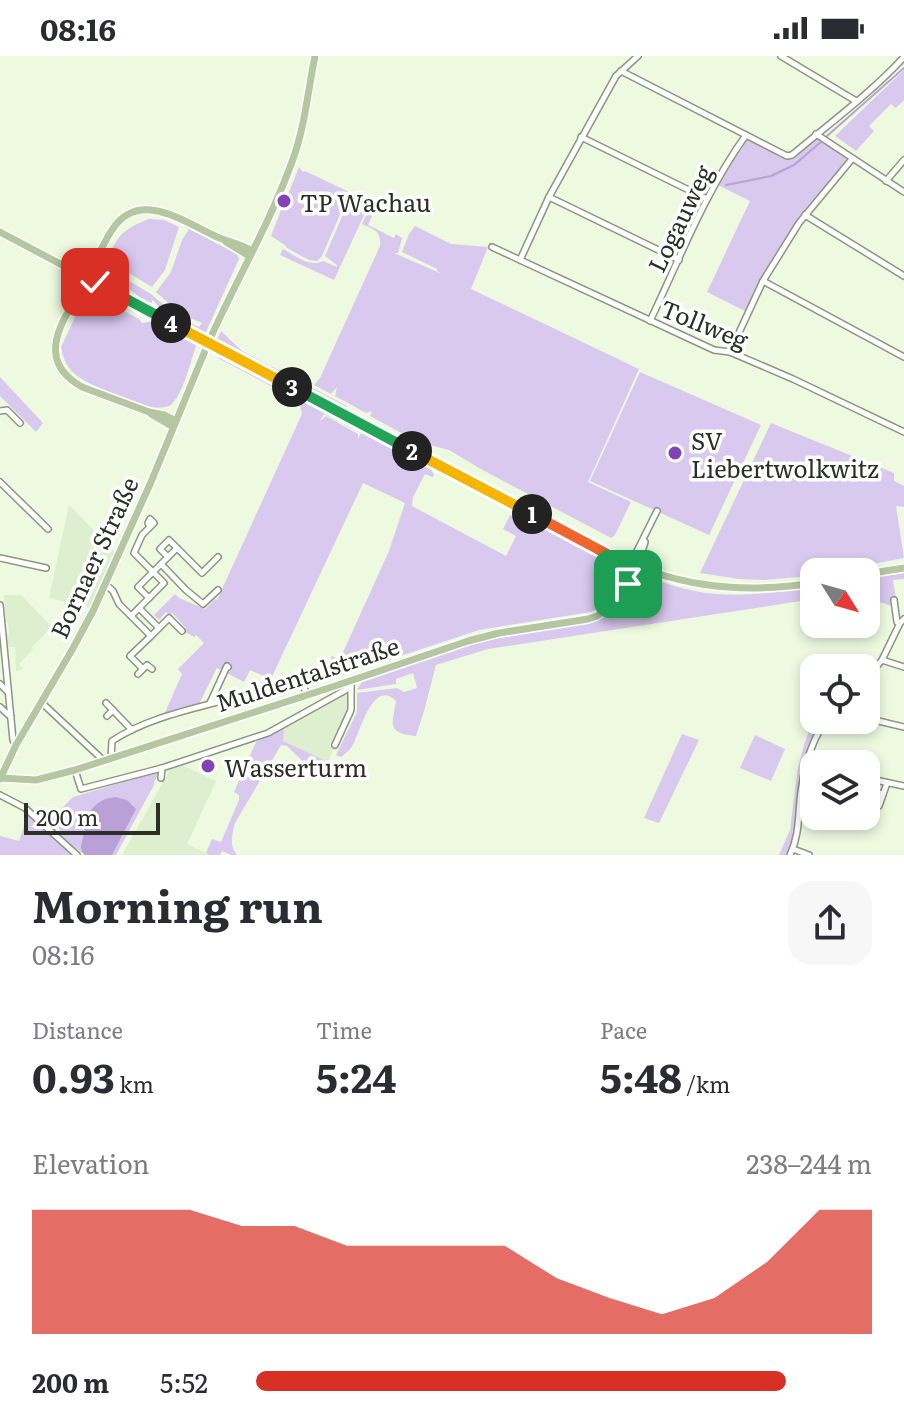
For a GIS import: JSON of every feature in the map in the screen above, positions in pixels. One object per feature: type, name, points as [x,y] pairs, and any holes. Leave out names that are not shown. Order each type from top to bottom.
[{"type":"main road","name":"Bornaer Straße","points":[[0,779],[105,584],[209,343],[279,194],[299,140],[315,56]]},
{"type":"main road","points":[[99,284],[96,271],[112,228],[121,218],[134,211],[162,211],[250,254]]},
{"type":"main road","points":[[238,243],[262,230]]},
{"type":"main road","points":[[0,232],[634,566],[684,582],[717,587],[770,588],[800,585]]},
{"type":"main road","points":[[221,238],[238,243],[250,254]]},
{"type":"main road","points":[[72,270],[87,268],[101,251]]},
{"type":"main road","points":[[71,306],[76,286],[72,270]]},
{"type":"main road","points":[[99,284],[84,288],[60,327],[55,345],[58,364],[63,373],[82,387],[174,424]]},
{"type":"main road","points":[[164,415],[183,402]]},
{"type":"main road","points":[[149,412],[164,415],[174,424]]},
{"type":"main road","points":[[614,557],[625,578]]},
{"type":"main road","name":"Muldentalstraße","points":[[621,594],[625,578],[634,566]]},
{"type":"main road","name":"Muldentalstraße","points":[[0,779],[36,780],[75,770],[350,684],[483,637],[588,619],[609,609],[621,594],[634,566]]},
{"type":"main road","points":[[880,572],[904,568]]},
{"type":"street","points":[[520,260],[549,197],[616,76],[638,56]]},
{"type":"street","points":[[781,56],[856,101]]},
{"type":"street","points":[[621,71],[787,156],[856,101],[904,57]]},
{"type":"street","points":[[816,134],[904,192]]},
{"type":"street","name":"Logauweg","points":[[650,321],[707,199],[746,135]]},
{"type":"street","points":[[581,137],[707,199]]},
{"type":"street","points":[[730,352],[763,281],[805,215],[852,159]]},
{"type":"street","points":[[886,181],[904,160]]},
{"type":"street","points":[[549,197],[679,260]]},
{"type":"street","points":[[805,215],[904,276]]},
{"type":"street","name":"Tollweg","points":[[492,247],[714,350],[730,352],[793,379],[904,432]]},
{"type":"street","points":[[763,281],[904,357]]},
{"type":"street","points":[[0,411],[7,410],[20,423]]},
{"type":"street","points":[[0,482],[48,529]]},
{"type":"street","name":"Muldentalstraße","points":[[634,566],[657,511]]},
{"type":"street","points":[[131,616],[164,583],[134,553],[142,535],[150,527]]},
{"type":"street","points":[[168,557],[160,549],[169,540],[202,573],[218,558]]},
{"type":"street","points":[[149,598],[138,587],[177,548]]},
{"type":"street","points":[[0,558],[46,568]]},
{"type":"street","points":[[161,564],[203,604],[218,590]]},
{"type":"street","points":[[105,584],[113,591],[119,604],[151,636]]},
{"type":"street","points":[[880,662],[902,621],[897,622],[894,600]]},
{"type":"street","points":[[0,605],[13,740],[16,745]]},
{"type":"street","points":[[139,608],[159,628]]},
{"type":"street","points":[[152,669],[147,665],[141,672],[130,656],[169,618],[182,631]]},
{"type":"street","points":[[882,660],[904,667]]},
{"type":"street","points":[[209,704],[228,667]]},
{"type":"street","points":[[301,680],[307,695]]},
{"type":"street","points":[[0,684],[9,693]]},
{"type":"street","points":[[75,770],[81,789],[162,768],[268,733],[350,684],[351,710],[335,745]]},
{"type":"street","points":[[41,702],[108,760],[112,741],[132,730],[268,685]]},
{"type":"street","points":[[106,703],[132,730]]},
{"type":"street","points":[[0,707],[12,718]]},
{"type":"street","points":[[107,716],[113,710]]},
{"type":"street","points":[[880,721],[904,727]]},
{"type":"street","points":[[161,778],[162,768]]},
{"type":"street","points":[[880,781],[904,786]]},
{"type":"street","points":[[880,804],[887,783]]},
{"type":"street","points":[[0,795],[25,808],[77,855]]},
{"type":"street","points":[[800,810],[792,852],[809,855]]},
{"type":"shaded area","points":[[904,70],[904,100],[896,108],[891,104],[869,126],[874,131],[856,151],[835,136]]},
{"type":"shaded area","points":[[817,137],[849,160],[803,215],[747,312],[707,292],[750,201],[718,185],[747,139],[792,158]]},
{"type":"shaded area","points":[[299,167],[303,172],[349,194],[317,261],[309,260],[271,236],[283,205],[286,206],[289,199],[287,197]]},
{"type":"shaded area","points":[[354,194],[370,202],[334,280],[280,255],[283,249],[307,262],[323,261],[337,267],[325,256]]},
{"type":"shaded area","points":[[371,204],[376,207],[368,225],[394,238],[396,234],[402,238],[398,253],[394,253],[442,274],[402,252],[415,226],[451,244],[488,247],[471,289],[639,369],[588,482],[631,502],[611,538],[449,450],[418,442],[370,416],[372,411],[366,413],[335,396],[337,387],[331,394],[314,385],[320,378],[380,246],[378,234],[362,224]]},
{"type":"shaded area","points":[[149,219],[164,220],[179,227],[165,270],[152,287],[119,267],[113,259],[109,269],[151,294],[179,318],[199,327],[202,323],[181,314],[156,292],[171,272],[182,240],[189,229],[237,254],[239,259],[205,334],[170,316],[152,300],[151,305],[103,270],[124,232]]},
{"type":"shaded area","points":[[91,296],[142,323],[153,321],[197,343],[182,387],[169,406],[150,407],[123,398],[89,383],[69,368],[61,347],[79,309]]},
{"type":"shaded area","points":[[221,331],[242,351],[347,406],[347,411],[216,342]]},
{"type":"shaded area","points":[[220,354],[343,419],[340,422],[324,414],[320,421],[326,416],[358,434],[358,439],[361,433],[345,425],[345,420],[429,464],[434,475],[425,474],[413,497],[412,506],[506,556],[516,536],[503,529],[510,515],[540,531],[543,524],[602,556],[619,569],[613,595],[591,612],[479,630],[331,679],[328,665],[332,656],[340,659],[389,551],[405,503],[363,483],[269,683],[268,678],[250,670],[244,682],[217,668],[199,704],[164,715],[182,674],[178,669],[204,643],[196,635],[194,637],[184,631],[186,628],[172,613],[169,615],[166,612],[159,620],[154,615],[175,594],[205,609],[217,600],[302,414],[294,398],[218,358]]},
{"type":"shaded area","name":"SV Liebertwolkwitz","points":[[640,372],[761,425],[709,535],[590,481]]},
{"type":"shaded area","points":[[0,377],[43,423],[36,432],[0,396]]},
{"type":"shaded area","points":[[771,423],[894,473],[894,481],[904,486],[904,507],[896,506],[904,558],[880,563],[880,558],[800,558],[800,577],[764,580],[700,573]]},
{"type":"shaded area","points":[[69,505],[115,552],[90,608],[49,598]]},
{"type":"shaded area","points":[[904,573],[904,579],[893,580],[896,599],[891,600],[891,606],[880,602],[880,577]]},
{"type":"shaded area","points":[[639,577],[692,591],[728,595],[800,588],[800,601],[488,649],[436,665],[416,736],[395,729],[396,701],[380,696],[368,711],[351,748],[341,757],[336,755],[357,712],[357,693],[397,688],[404,692],[417,688],[413,673],[396,679],[396,684],[357,690],[363,681],[479,642],[593,621],[618,606]]},
{"type":"shaded area","points":[[4,595],[21,595],[52,627],[19,664],[23,669],[16,671],[15,647],[8,647]]},
{"type":"shaded area","points":[[348,692],[350,706],[328,762],[282,741],[284,728]]},
{"type":"shaded area","points":[[284,727],[283,741],[328,762],[326,768],[317,775],[287,746],[281,745],[235,823],[232,844],[237,855],[222,851],[220,855],[206,853],[212,839],[221,842],[239,800],[239,795],[234,792],[256,742]]},
{"type":"shaded area","points":[[682,734],[699,740],[659,823],[644,818]]},
{"type":"shaded area","points":[[808,734],[814,734],[808,750],[803,750]]},
{"type":"shaded area","points":[[755,735],[785,749],[771,781],[740,768]]},
{"type":"shaded area","points":[[800,760],[795,829],[787,855],[779,855],[790,830]]},
{"type":"shaded area","points":[[182,765],[216,781],[187,844],[210,855],[122,855],[170,770]]},
{"type":"shaded area","points":[[160,771],[116,855],[85,855],[61,837],[58,827],[55,830],[47,823],[73,797]]},
{"type":"shaded area","points":[[115,797],[127,800],[136,809],[112,855],[85,855],[81,847],[89,814],[98,803]]},
{"type":"shaded area","points":[[28,814],[71,855],[0,855],[0,836],[19,841]]},
{"type":"waterway","points":[[827,136],[904,68]]},
{"type":"waterway","points":[[726,185],[771,176],[794,165],[822,141]]},
{"type":"place","name":"TP Wachau","points":[[284,201]]},
{"type":"place","name":"SV Liebertwolkwitz","points":[[675,453]]},
{"type":"place","name":"Wasserturm","points":[[208,766]]},
{"type":"route","points":[[95,282],[607,554],[637,567],[628,584]]}]
